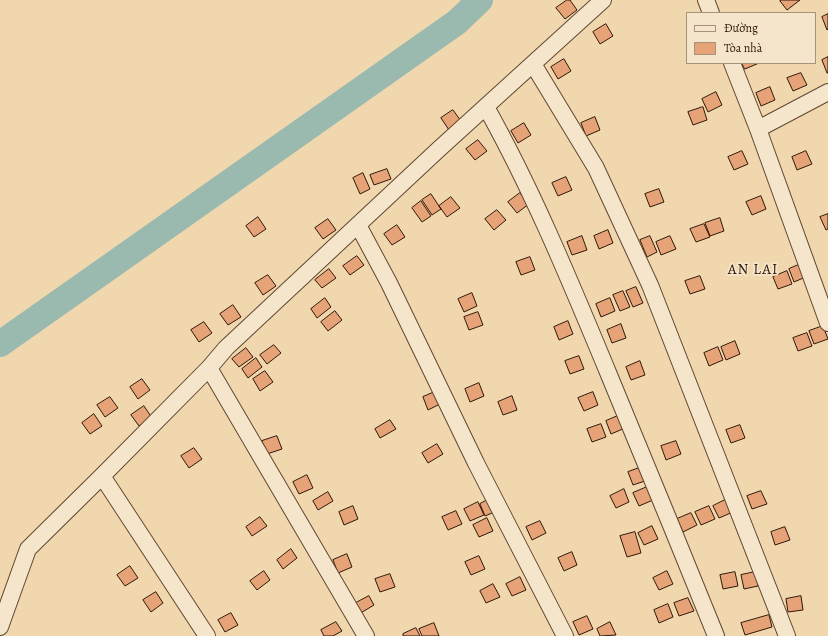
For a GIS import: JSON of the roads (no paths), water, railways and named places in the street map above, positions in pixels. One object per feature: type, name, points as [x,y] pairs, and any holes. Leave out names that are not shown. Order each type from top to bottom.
[{"type":"street","points":[[0,627],[28,549],[209,368],[226,348],[603,0]]},
{"type":"street","points":[[706,0],[711,12]]},
{"type":"street","points":[[533,64],[596,168],[650,285],[787,636]]},
{"type":"street","points":[[732,64],[758,129],[828,323]]},
{"type":"street","points":[[758,129],[828,92]]},
{"type":"street","points":[[486,107],[523,176],[580,305],[658,490],[716,636]]},
{"type":"street","points":[[358,225],[389,283],[476,463],[565,636]]},
{"type":"street","points":[[209,368],[366,636]]},
{"type":"street","points":[[102,476],[207,636]]},
{"type":"waterway","points":[[0,344],[457,22],[480,0]]},
{"type":"district","name":"AN LAI","points":[[753,270]]}]
